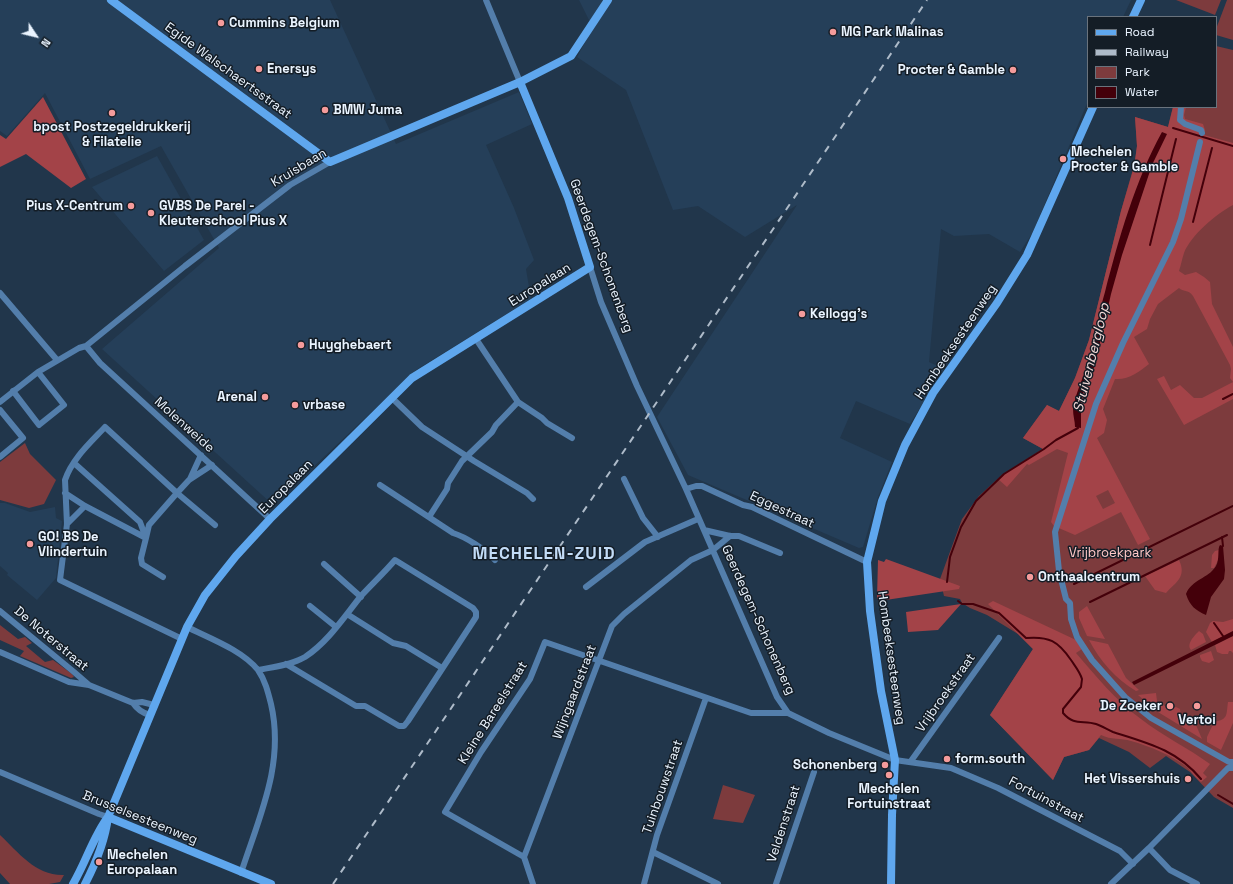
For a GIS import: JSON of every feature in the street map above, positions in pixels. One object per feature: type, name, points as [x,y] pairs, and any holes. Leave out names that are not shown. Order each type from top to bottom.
[{"type":"street","name":"Egide Walschaertsstraat","points":[[111,0],[330,162]]},
{"type":"street","name":"Geerdegem-Schonenberg","points":[[486,0],[568,198],[601,302],[634,379],[686,489],[777,697],[788,713],[829,733],[895,760]]},
{"type":"street","name":"Kruisbaan","points":[[0,402],[38,372],[79,348],[86,346],[185,266],[290,185],[330,162],[520,82],[571,56],[608,0]]},
{"type":"street","points":[[1133,16],[1141,0]]},
{"type":"street","name":"Hombeeksesteenweg","points":[[891,884],[895,760],[878,669],[870,611],[867,562],[882,501],[905,445],[933,393],[997,303],[1026,255],[1093,108]]},
{"type":"street","points":[[1181,108],[1180,120],[1182,123],[1201,130],[1202,133]]},
{"type":"street","points":[[1111,884],[1133,864],[1231,765],[1139,709],[1107,678],[1092,660],[1077,637],[1071,619],[1070,603],[1066,599],[1059,571],[1055,532],[1096,404],[1123,343],[1173,242],[1181,219],[1200,142]]},
{"type":"street","name":"Europalaan","points":[[73,884],[86,860],[99,829],[108,817],[187,627],[205,595],[219,576],[270,519],[412,378],[590,267]]},
{"type":"street","points":[[0,293],[57,360]]},
{"type":"street","points":[[476,339],[518,402],[547,423],[572,438]]},
{"type":"street","name":"Molenweide","points":[[86,346],[100,363],[270,519]]},
{"type":"street","points":[[13,391],[39,425],[64,405],[38,372]]},
{"type":"street","points":[[392,398],[422,427],[496,475],[504,478],[527,493],[533,499]]},
{"type":"street","points":[[429,517],[447,489],[448,483],[467,456],[492,432],[496,425],[518,402]]},
{"type":"street","points":[[0,410],[23,438],[0,457]]},
{"type":"street","points":[[182,639],[60,580],[67,524],[65,480],[67,473],[81,453],[105,426],[177,494],[215,525]]},
{"type":"street","points":[[163,577],[142,564],[141,558],[149,525],[189,480],[201,455]]},
{"type":"street","points":[[74,463],[140,522],[146,538]]},
{"type":"street","points":[[189,480],[212,465]]},
{"type":"street","points":[[624,479],[643,518],[658,536]]},
{"type":"street","points":[[380,485],[453,533],[460,535],[495,560]]},
{"type":"street","name":"Eggestraat","points":[[686,489],[702,486],[743,505],[752,507],[867,562]]},
{"type":"street","points":[[65,493],[85,506],[146,538]]},
{"type":"street","points":[[67,524],[85,506]]},
{"type":"street","points":[[586,588],[645,542],[698,519]]},
{"type":"street","points":[[704,530],[730,536],[739,536],[780,553]]},
{"type":"street","name":"Wijngaardstraat","points":[[524,857],[612,626],[624,614],[691,560],[712,550],[730,536]]},
{"type":"street","points":[[258,670],[286,664],[303,657],[315,649],[395,560],[473,608],[476,612],[476,617],[404,726],[399,726],[365,706],[356,706],[286,664]]},
{"type":"street","points":[[324,564],[361,597]]},
{"type":"street","points":[[310,606],[336,627]]},
{"type":"street","name":"De Noterstraat","points":[[0,611],[88,685]]},
{"type":"street","points":[[347,614],[393,643],[406,646],[442,668]]},
{"type":"street","points":[[187,627],[238,652],[258,670],[267,687],[272,707],[276,731],[274,764],[268,792],[241,873]]},
{"type":"street","name":"Vrijbroekstraat","points":[[911,761],[998,638]]},
{"type":"street","name":"Kleine Bareelstraat","points":[[524,857],[445,812],[481,752],[530,679],[545,642],[751,713],[788,713]]},
{"type":"street","name":"De Noterstraat","points":[[0,652],[68,682],[88,685],[133,703],[142,702],[154,705]]},
{"type":"street","name":"Tuinbouwstraat","points":[[644,884],[657,835],[706,698]]},
{"type":"street","name":"De Noterstraat","points":[[133,703],[144,713],[150,715]]},
{"type":"street","name":"Fortuinstraat","points":[[895,760],[911,761],[951,768],[998,788],[1120,851],[1133,864]]},
{"type":"street","name":"Brusselsesteenweg","points":[[0,772],[97,814],[108,817],[241,873],[271,884]]},
{"type":"street","name":"Veldenstraat","points":[[776,884],[814,772]]},
{"type":"street","name":"Europalaan","points":[[85,884],[102,846],[106,833],[108,817]]},
{"type":"street","points":[[1149,848],[1170,870],[1197,884]]},
{"type":"street","points":[[653,852],[718,884]]},
{"type":"street","points":[[524,857],[533,884]]},
{"type":"shaded area","points":[[0,0],[330,0],[396,144],[519,92],[532,124],[486,145],[514,208],[534,260],[526,269],[531,299],[416,370],[273,505],[102,349],[219,248],[161,146],[90,179],[45,93],[7,136],[0,131]]},
{"type":"shaded area","points":[[579,0],[1131,0],[1123,16],[1087,16],[1087,103],[1033,232],[1020,252],[989,234],[954,236],[941,229],[929,362],[944,369],[910,424],[856,401],[840,438],[892,462],[878,497],[863,547],[859,548],[688,475],[657,417],[797,205],[745,237],[698,206],[673,210],[626,90],[577,57],[593,28]]},
{"type":"shaded area","points":[[43,97],[86,179],[71,188],[26,154],[0,167],[0,135],[6,139]]},
{"type":"shaded area","points":[[1173,108],[1186,108],[1184,115],[1185,119],[1203,124],[1205,130],[1204,135],[1233,143],[1233,205],[1212,219],[1192,239],[1184,253],[1179,271],[1185,275],[1196,272],[1210,282],[1212,304],[1233,347],[1233,382],[1230,378],[1230,365],[1193,296],[1189,292],[1179,288],[1158,304],[1150,319],[1147,329],[1134,337],[1149,364],[1138,373],[1129,377],[1115,379],[1103,409],[1107,420],[1104,433],[1097,438],[1150,539],[1138,545],[1121,512],[1075,535],[1054,526],[1051,522],[1068,453],[1057,449],[1029,465],[1027,464],[1007,487],[998,479],[1043,449],[1023,438],[1047,405],[1059,411],[1075,378],[1089,340],[1121,211],[1134,167],[1137,146],[1135,117],[1168,127]],"holes":[[[1108,490],[1115,503],[1103,509],[1096,496]]]},
{"type":"shaded area","name":"GVBS De Parel - Kleuterschool Pius X","points":[[157,156],[204,240],[164,271],[92,187]]},
{"type":"shaded area","points":[[1164,376],[1171,390],[1180,385],[1194,398],[1202,398],[1233,382],[1233,399],[1184,425],[1157,379]]},
{"type":"shaded area","name":"GO! BS De Vlindertuin","points":[[0,503],[5,503],[30,512],[55,507],[56,518],[62,521],[56,578],[37,600],[7,575],[8,573],[0,566]]},
{"type":"shaded area","points":[[1219,550],[1219,558],[1214,568],[1211,568],[1212,555],[1215,551]]},
{"type":"shaded area","points":[[886,559],[960,586],[959,589],[879,601],[877,598],[878,560],[884,562]]},
{"type":"shaded area","points":[[1179,560],[1182,571],[1177,582],[1166,593],[1155,590],[1145,576]]},
{"type":"shaded area","points":[[993,601],[1076,640],[1082,649],[1076,653],[1123,704],[1149,725],[1210,764],[1203,773],[1207,777],[1201,782],[1188,768],[1176,759],[1131,741],[1108,738],[1101,735],[1089,750],[1064,757],[1053,780],[990,715],[1033,649],[988,604]]},
{"type":"shaded area","points":[[961,604],[938,630],[908,632],[906,612]]},
{"type":"shaded area","points":[[1087,606],[1105,639],[1087,636],[1079,618],[1079,612]]},
{"type":"shaded area","points":[[1233,619],[1233,631],[1212,642],[1206,632],[1210,623],[1213,621],[1223,622]]},
{"type":"shaded area","points":[[1199,631],[1203,634],[1206,642],[1191,650],[1189,645]]},
{"type":"shaded area","points":[[1233,636],[1233,653],[1231,651],[1229,651],[1228,654],[1217,652],[1215,645]]},
{"type":"shaded area","points":[[1089,640],[1108,644],[1126,678],[1139,690],[1136,691],[1115,675],[1103,662]]},
{"type":"shaded area","points":[[1211,651],[1214,660],[1209,663],[1202,661],[1200,655]]},
{"type":"shaded area","points":[[1156,693],[1157,701],[1168,708],[1176,707],[1180,709],[1182,722],[1195,721],[1202,739],[1158,712],[1138,695]]},
{"type":"shaded area","points":[[1228,702],[1233,702],[1233,723],[1221,750],[1207,742],[1207,737],[1214,722],[1219,721],[1226,716]]},
{"type":"green space","points":[[1176,0],[1221,0],[1215,15]]},
{"type":"green space","points":[[1227,0],[1233,0],[1233,40],[1217,35],[1217,26]]},
{"type":"green space","name":"Vrijbroekpark","points":[[1217,46],[1233,50],[1233,808],[1214,797],[1190,772],[1166,756],[1150,768],[1129,752],[1099,738],[1089,750],[1064,757],[1053,780],[990,715],[1033,649],[1018,634],[987,615],[970,608],[962,603],[960,599],[944,596],[940,579],[962,519],[979,496],[1002,475],[1043,449],[1023,438],[1047,405],[1059,411],[1075,378],[1089,340],[1121,211],[1135,162],[1137,146],[1135,117],[1168,127],[1173,108],[1217,108]]},
{"type":"green space","points":[[25,443],[30,454],[56,480],[44,504],[29,508],[0,500],[0,462]]},
{"type":"green space","points":[[0,625],[18,639],[25,637],[32,643],[26,646],[45,662],[53,660],[74,677],[71,678],[20,656],[24,651],[0,640]]},
{"type":"green space","points":[[723,785],[755,795],[743,823],[713,819]]},
{"type":"green space","points":[[0,835],[21,856],[36,868],[45,872],[64,875],[60,882],[49,884],[10,884],[0,873]]},
{"type":"water","points":[[1162,132],[1167,134],[1152,165],[1122,255],[1111,294],[1095,365],[1083,393],[1081,402],[1081,428],[1075,427],[1073,409],[1074,402],[1091,354],[1116,251],[1136,190],[1152,151]]},
{"type":"water","points":[[1220,545],[1223,546],[1225,570],[1224,579],[1211,597],[1206,615],[1193,607],[1186,594],[1192,585],[1209,574],[1216,566]]},
{"type":"water","points":[[1233,631],[1233,636],[1134,685],[1132,682]]},
{"type":"waterway","points":[[1173,128],[1233,146]]},
{"type":"waterway","points":[[1150,245],[1176,139]]},
{"type":"waterway","points":[[1193,222],[1212,148]]},
{"type":"waterway","points":[[1223,399],[1233,394]]},
{"type":"waterway","name":"Stuivenbergloop","points":[[947,582],[950,557],[961,527],[976,501],[1004,474],[1056,440],[1078,428],[1077,425]]},
{"type":"waterway","points":[[1074,584],[1233,506]]},
{"type":"waterway","points":[[1090,602],[1227,535]]},
{"type":"waterway","points":[[1222,537],[1223,546]]},
{"type":"waterway","name":"Stuivenbergloop","points":[[958,601],[962,604],[973,604],[999,613],[1026,638],[1047,639],[1062,648],[1077,669],[1082,679],[1081,687],[1063,709],[1063,713],[1071,720],[1096,724],[1113,732],[1150,744],[1172,754],[1192,769],[1201,779]]},
{"type":"waterway","points":[[1214,623],[1223,636]]},
{"type":"waterway","name":"Stuivenbergloop","points":[[1218,795],[1233,804]]},
{"type":"railway","points":[[333,884],[927,0]]},
{"type":"place","name":"Cummins Belgium","points":[[221,23]]},
{"type":"place","name":"MG Park Malinas","points":[[833,32]]},
{"type":"place","name":"Enersys","points":[[259,69]]},
{"type":"place","name":"Procter & Gamble","points":[[1013,70]]},
{"type":"place","name":"BMW Juma","points":[[325,110]]},
{"type":"place","name":"bpost Postzegeldrukkerij & Filatelie","points":[[112,113]]},
{"type":"place","name":"Mechelen Procter & Gamble","points":[[1063,159]]},
{"type":"place","name":"Pius X-Centrum","points":[[131,206]]},
{"type":"place","name":"GVBS De Parel - Kleuterschool Pius X","points":[[151,213]]},
{"type":"place","name":"Kellogg's","points":[[802,314]]},
{"type":"place","name":"Huyghebaert","points":[[301,345]]},
{"type":"place","name":"Arenal","points":[[265,397]]},
{"type":"place","name":"vrbase","points":[[295,405]]},
{"type":"place","name":"GO! BS De Vlindertuin","points":[[30,544]]},
{"type":"place","name":"Onthaalcentrum","points":[[1030,577]]},
{"type":"place","name":"De Zoeker","points":[[1170,706]]},
{"type":"place","name":"Vertoi","points":[[1197,706]]},
{"type":"place","name":"form.south","points":[[947,759]]},
{"type":"place","name":"Schonenberg","points":[[885,765]]},
{"type":"place","name":"Mechelen Fortuinstraat","points":[[889,775]]},
{"type":"place","name":"Het Vissershuis","points":[[1188,779]]},
{"type":"place","name":"Mechelen Europalaan","points":[[99,862]]},
{"type":"district","name":"MECHELEN-ZUID","points":[[544,554]]}]
